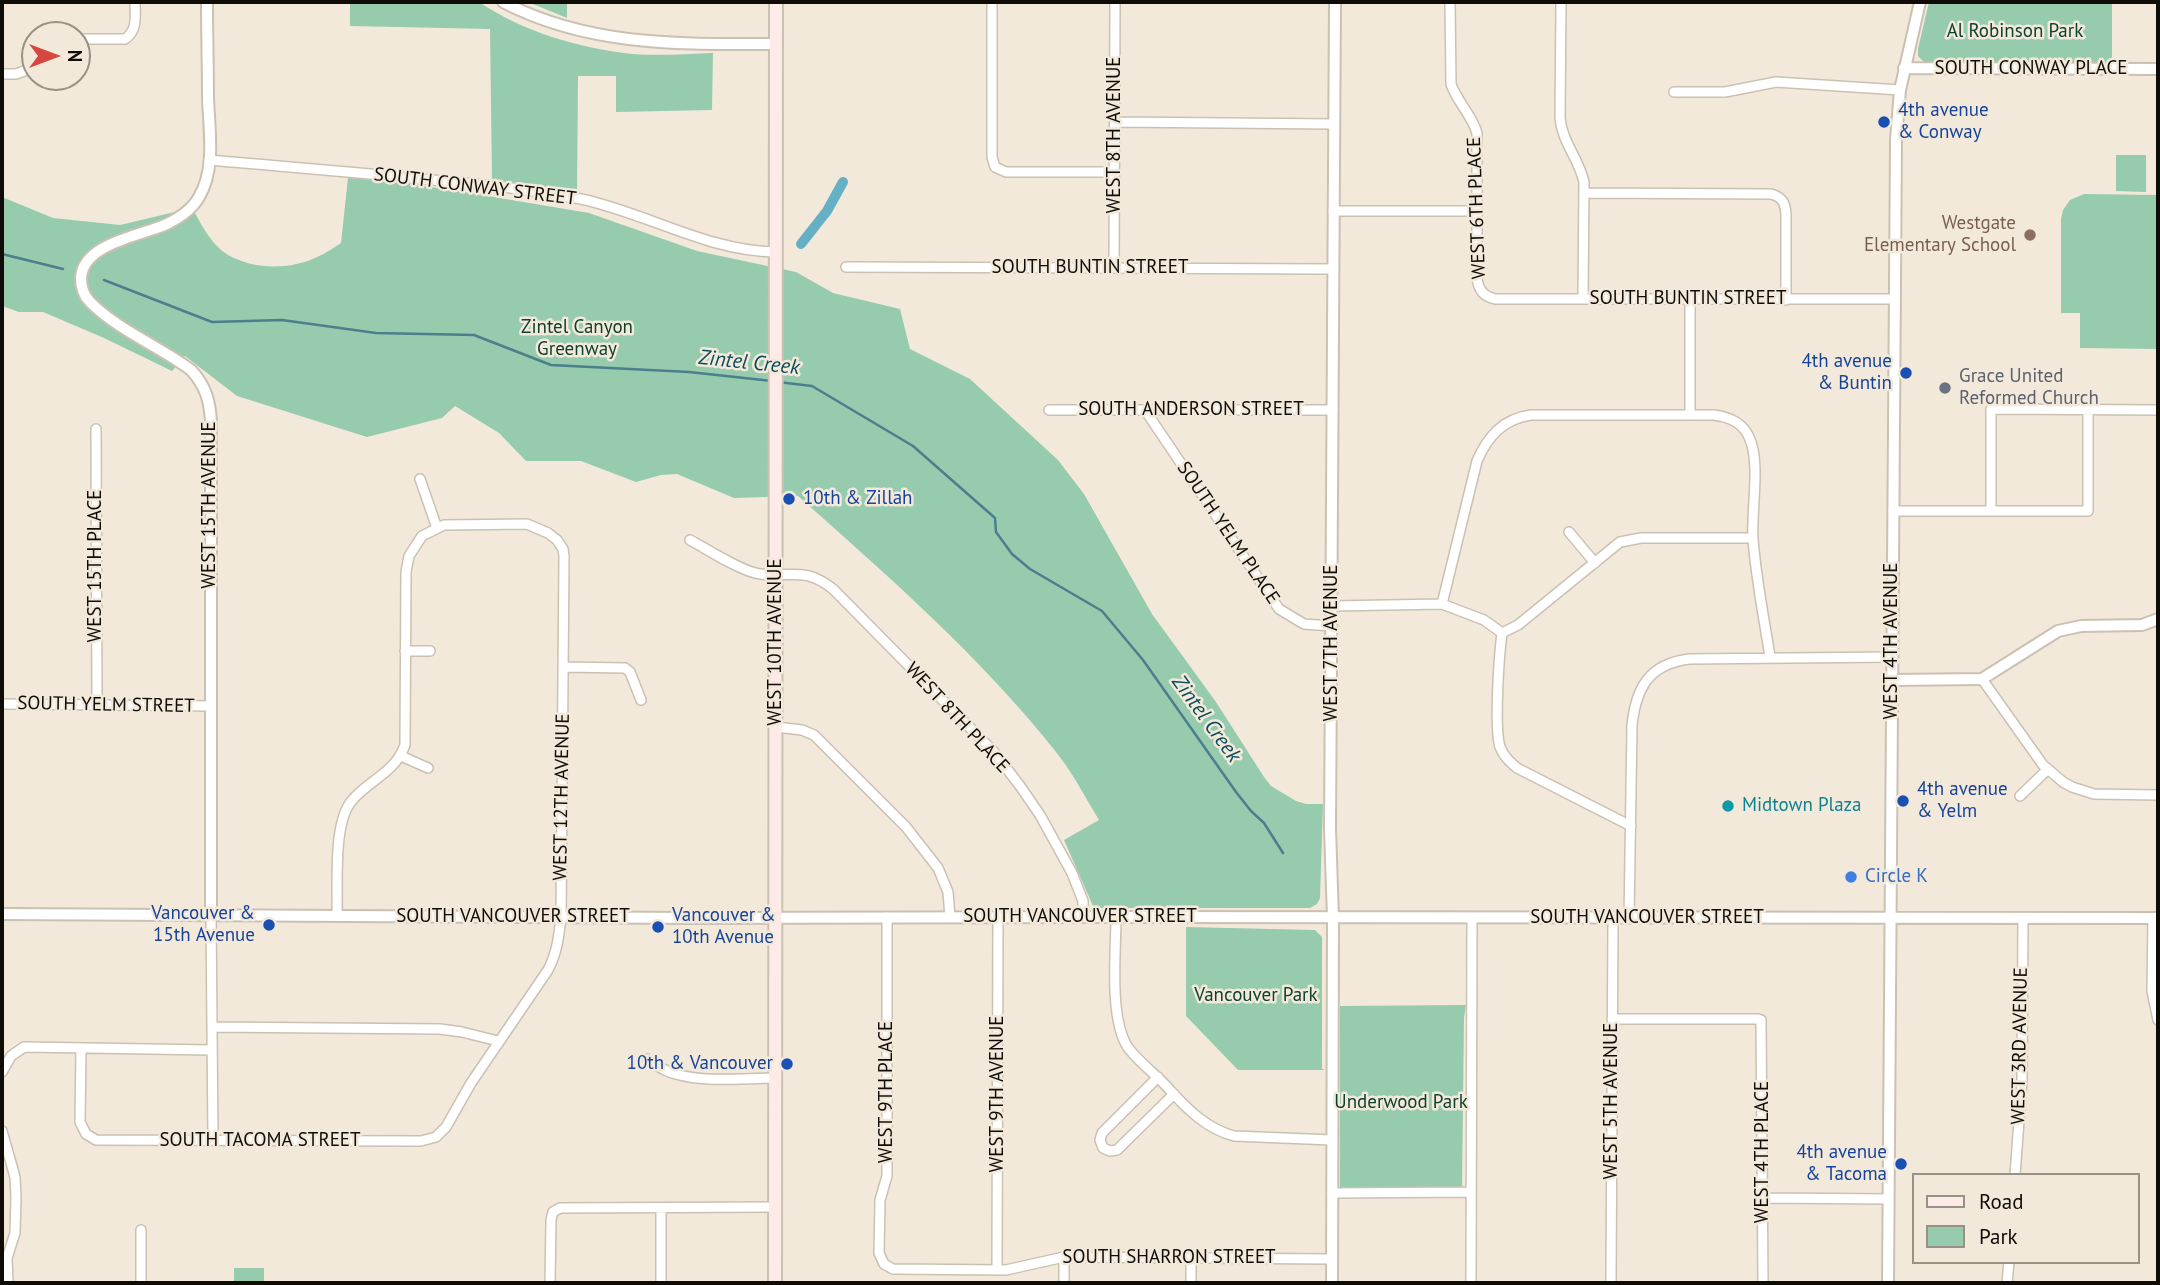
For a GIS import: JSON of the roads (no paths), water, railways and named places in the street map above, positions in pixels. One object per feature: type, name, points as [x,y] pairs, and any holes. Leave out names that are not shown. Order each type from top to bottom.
[{"type":"main road","name":"WEST 10TH AVENUE","points":[[775,1283],[776,2]]},
{"type":"street","points":[[91,40],[120,41],[130,36],[134,28],[135,2]]},
{"type":"street","name":"WEST 15TH AVENUE","points":[[207,2],[209,160],[199,198],[185,213],[158,228],[100,250],[87,261],[81,275],[82,289],[88,301],[117,324],[191,370],[199,379],[208,399],[211,422],[213,1140]]},
{"type":"street","points":[[503,2],[551,23],[611,38],[655,42],[776,44]]},
{"type":"street","points":[[992,2],[992,157],[995,167],[1006,172],[1115,172]]},
{"type":"street","name":"WEST 8TH AVENUE","points":[[1114,268],[1115,2]]},
{"type":"street","name":"WEST 7TH AVENUE","points":[[1332,1283],[1335,2]]},
{"type":"street","name":"WEST 6TH PLACE","points":[[1450,2],[1451,84],[1477,133],[1477,279],[1482,293]]},
{"type":"street","points":[[1560,2],[1561,127],[1582,173],[1584,193],[1583,299]]},
{"type":"street","name":"WEST 4TH AVENUE","points":[[1888,1283],[1896,140],[1900,90],[1920,2]]},
{"type":"street","name":"SOUTH CONWAY PLACE","points":[[1904,68],[2158,69]]},
{"type":"street","points":[[2,74],[21,72]]},
{"type":"street","points":[[1674,92],[1725,92],[1776,82],[1900,90]]},
{"type":"street","points":[[1115,122],[1334,124]]},
{"type":"street","name":"SOUTH CONWAY STREET","points":[[209,160],[461,182],[544,193],[615,208],[723,246],[752,252],[775,252]]},
{"type":"street","points":[[1584,193],[1770,194],[1783,200],[1786,214],[1786,300]]},
{"type":"street","points":[[1333,211],[1477,211]]},
{"type":"street","name":"SOUTH BUNTIN STREET","points":[[846,267],[1333,269]]},
{"type":"street","name":"SOUTH BUNTIN STREET","points":[[1482,293],[1495,299],[1895,299]]},
{"type":"street","points":[[1690,299],[1690,415]]},
{"type":"street","points":[[1991,511],[1991,409],[2158,410]]},
{"type":"street","name":"SOUTH ANDERSON STREET","points":[[1049,410],[1333,410]]},
{"type":"street","name":"SOUTH YELM PLACE","points":[[1144,410],[1279,609],[1304,624],[1332,626]]},
{"type":"street","points":[[1893,511],[2088,511],[2088,410]]},
{"type":"street","points":[[1442,604],[1477,461],[1495,431],[1520,417],[1531,415],[1725,417],[1745,430],[1753,447],[1753,538],[1770,657]]},
{"type":"street","name":"WEST 15TH PLACE","points":[[96,429],[97,704]]},
{"type":"street","points":[[337,916],[339,835],[344,815],[349,804],[360,793],[392,768],[405,745],[406,572],[409,556],[422,536],[437,528],[420,479]]},
{"type":"street","name":"WEST 12TH AVENUE","points":[[436,1138],[446,1127],[498,1041],[552,963],[557,946],[561,917],[564,667],[563,549],[548,533],[527,524],[444,525],[437,528]]},
{"type":"street","points":[[1569,533],[1595,563]]},
{"type":"street","points":[[1502,633],[1518,625],[1613,547],[1629,540],[1753,538]]},
{"type":"street","name":"WEST 8TH PLACE","points":[[690,540],[747,571],[759,574],[811,575],[833,589],[994,752],[1055,840],[1082,895],[1083,917]]},
{"type":"street","points":[[1332,606],[1442,604],[1484,620],[1502,633]]},
{"type":"street","points":[[1892,680],[1982,679],[2058,631],[2081,626],[2141,625],[2158,620]]},
{"type":"street","points":[[1502,633],[1498,738],[1506,759],[1517,768],[1631,826]]},
{"type":"street","points":[[405,651],[430,651]]},
{"type":"street","points":[[1629,919],[1632,725],[1634,703],[1644,682],[1660,668],[1679,660],[1892,657]]},
{"type":"street","points":[[564,667],[625,668],[630,672],[642,700]]},
{"type":"street","points":[[1982,679],[2048,770],[2063,782],[2085,792],[2104,795],[2158,795]]},
{"type":"street","name":"SOUTH YELM STREET","points":[[2,704],[211,706]]},
{"type":"street","points":[[776,727],[802,730],[814,735],[906,827],[945,881],[950,917]]},
{"type":"street","points":[[401,756],[428,768]]},
{"type":"street","points":[[2020,796],[2048,770]]},
{"type":"street","name":"SOUTH VANCOUVER STREET","points":[[2,914],[775,918],[2156,918]]},
{"type":"street","points":[[1116,916],[1115,1001],[1120,1028],[1128,1047],[1197,1117],[1221,1133],[1234,1136],[1332,1140]]},
{"type":"street","name":"WEST 9TH PLACE","points":[[884,1264],[879,1253],[880,1200],[887,1176],[887,917]]},
{"type":"street","name":"WEST 9TH AVENUE","points":[[997,1270],[998,917]]},
{"type":"street","points":[[1471,1283],[1472,918]]},
{"type":"street","name":"WEST 5TH AVENUE","points":[[1611,1283],[1613,918]]},
{"type":"street","name":"WEST 3RD AVENUE","points":[[2015,1173],[2022,1080],[2023,918]]},
{"type":"street","points":[[2156,918],[2151,978],[2158,1020]]},
{"type":"street","name":"WEST 4TH PLACE","points":[[1612,1019],[1761,1020],[1763,1283]]},
{"type":"street","points":[[212,1027],[452,1030],[498,1041]]},
{"type":"street","points":[[4,1068],[11,1056],[24,1047],[212,1050]]},
{"type":"street","name":"SOUTH TACOMA STREET","points":[[80,1048],[80,1122],[91,1138],[103,1141],[421,1141],[436,1138]]},
{"type":"street","points":[[647,1059],[659,1068],[676,1074],[719,1078],[775,1078]]},
{"type":"street","points":[[1158,1077],[1102,1133],[1100,1140],[1103,1148],[1110,1152],[1117,1150],[1174,1094]]},
{"type":"street","points":[[2,1131],[15,1177],[16,1197],[15,1233],[5,1258],[8,1283]]},
{"type":"street","points":[[1332,1193],[1471,1192]]},
{"type":"street","points":[[1763,1198],[1889,1199]]},
{"type":"street","points":[[551,1283],[551,1220],[553,1212],[560,1208],[775,1207]]},
{"type":"street","points":[[661,1208],[661,1283]]},
{"type":"street","points":[[141,1230],[141,1283]]},
{"type":"street","points":[[1064,1257],[1064,1283]]},
{"type":"street","name":"SOUTH SHARRON STREET","points":[[884,1264],[893,1269],[997,1270],[1064,1257],[1332,1259]]},
{"type":"street","points":[[1191,1258],[1191,1283]]},
{"type":"street","points":[[2007,1283],[2009,1264]]},
{"type":"waterway","points":[[801,244],[827,211],[843,182]]},
{"type":"waterway","name":"Zintel Creek","points":[[2,254],[63,269]]},
{"type":"waterway","name":"Zintel Creek","points":[[104,280],[212,322],[282,320],[376,333],[474,335],[551,365],[689,372],[772,381]]},
{"type":"waterway","name":"Zintel Creek","points":[[778,382],[812,386],[913,446],[995,518],[996,532],[1012,554],[1030,569],[1102,611],[1143,660],[1236,792],[1264,823],[1283,853]]},
{"type":"place","name":"4th avenue & Conway","points":[[1884,122]]},
{"type":"place","name":"Westgate Elementary School","points":[[2030,235]]},
{"type":"place","name":"4th avenue & Buntin","points":[[1906,373]]},
{"type":"place","name":"Grace United Reformed Church","points":[[1945,388]]},
{"type":"place","name":"10th & Zillah","points":[[789,499]]},
{"type":"place","name":"4th avenue & Yelm","points":[[1903,801]]},
{"type":"place","name":"Midtown Plaza","points":[[1728,806]]},
{"type":"place","name":"Circle K","points":[[1851,877]]},
{"type":"place","name":"Vancouver & 15th Avenue","points":[[269,925]]},
{"type":"place","name":"Vancouver & 10th Avenue","points":[[658,927]]},
{"type":"place","name":"10th & Vancouver","points":[[787,1064]]},
{"type":"place","name":"4th avenue & Tacoma","points":[[1901,1164]]},
{"type":"park label","name":"Al Robinson Park","points":[[2015,32]]},
{"type":"park label","name":"Zintel Canyon Greenway","points":[[577,339]]},
{"type":"park label","name":"Vancouver Park","points":[[1256,996]]},
{"type":"park label","name":"Underwood Park","points":[[1401,1103]]}]
